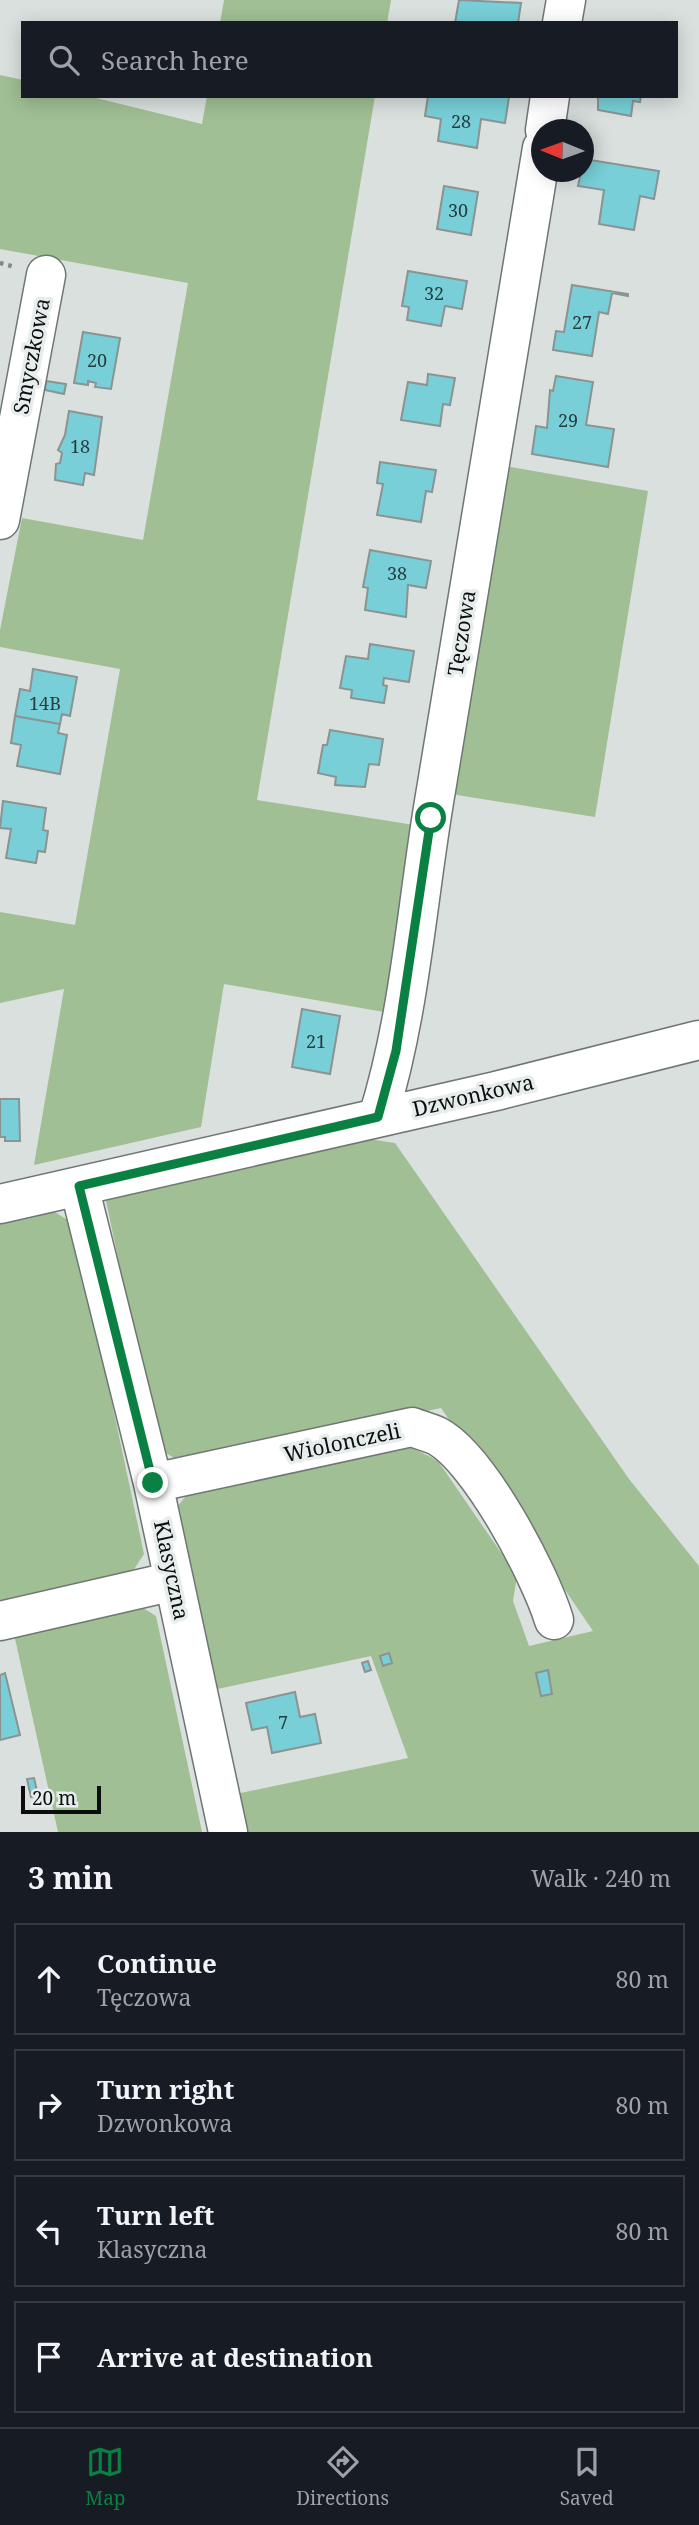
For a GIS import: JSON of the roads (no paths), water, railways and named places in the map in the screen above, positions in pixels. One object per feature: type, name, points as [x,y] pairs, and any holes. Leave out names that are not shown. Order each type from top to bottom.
[{"type":"street","points":[[562,21],[566,0]]},
{"type":"street","points":[[547,119],[550,98]]},
{"type":"street","name":"Tęczowa","points":[[378,1117],[396,1051],[414,946],[431,818],[535,182]]},
{"type":"street","name":"Smyczkowa","points":[[0,520],[46,275]]},
{"type":"street","name":"Dzwonkowa","points":[[0,1204],[699,1040]]},
{"type":"street","name":"Klasyczna","points":[[79,1186],[153,1483],[228,1832]]},
{"type":"street","name":"Wiolonczeli","points":[[153,1483],[412,1427],[439,1437],[477,1475],[544,1587],[554,1620]]},
{"type":"street","points":[[0,1621],[174,1581]]}]
